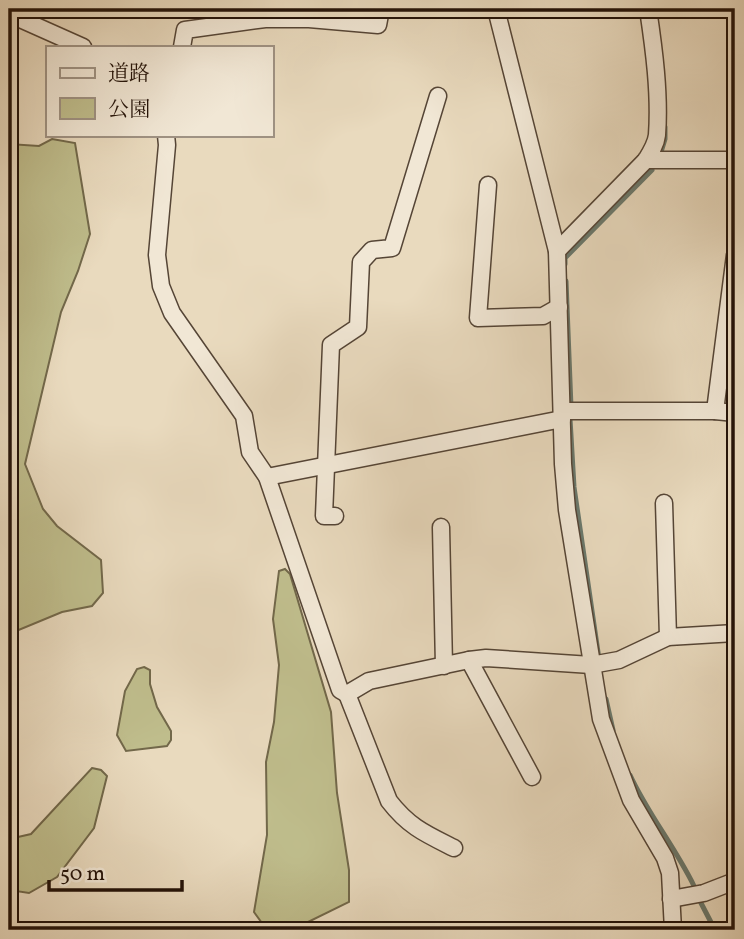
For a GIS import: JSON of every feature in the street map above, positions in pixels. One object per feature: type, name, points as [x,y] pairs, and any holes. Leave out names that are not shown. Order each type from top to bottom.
[{"type":"street","points":[[182,46],[185,30],[265,19],[309,19],[378,26],[381,9]]},
{"type":"street","points":[[496,9],[557,251],[567,510],[601,719],[631,800],[665,858],[670,873],[673,930]]},
{"type":"street","points":[[557,251],[646,160],[657,137],[655,65],[648,9]]},
{"type":"street","points":[[9,14],[81,46]]},
{"type":"street","points":[[335,516],[324,516],[331,345],[358,327],[361,262],[372,250],[392,248],[438,96]]},
{"type":"street","points":[[166,136],[158,255],[161,286],[172,313],[244,416],[250,452],[267,477],[340,690],[347,694],[389,801],[416,830],[454,848]]},
{"type":"street","points":[[646,160],[735,160]]},
{"type":"street","points":[[488,185],[478,318],[543,316],[559,307]]},
{"type":"street","points":[[715,411],[735,255]]},
{"type":"street","points":[[267,477],[563,415],[715,411],[735,413]]},
{"type":"street","points":[[664,503],[668,637]]},
{"type":"street","points":[[441,527],[444,666]]},
{"type":"street","points":[[347,694],[369,681],[469,660],[486,658],[591,665],[619,660],[668,637],[735,633]]},
{"type":"street","points":[[469,660],[532,777]]},
{"type":"street","points":[[671,899],[704,893],[735,881]]},
{"type":"green space","points":[[52,139],[75,143],[90,234],[61,312],[25,464],[43,509],[57,526],[101,560],[103,593],[92,606],[62,612],[9,634],[9,144],[39,146]]},
{"type":"green space","points":[[285,569],[290,574],[331,712],[337,793],[349,870],[349,902],[304,924],[267,930],[254,912],[267,835],[266,762],[274,722],[279,665],[273,619],[279,571]]},
{"type":"green space","points":[[144,667],[150,670],[150,684],[157,707],[171,731],[171,740],[167,746],[126,751],[117,735],[125,691],[137,669]]},
{"type":"green space","points":[[92,768],[101,770],[107,776],[94,828],[57,877],[29,893],[9,890],[9,839],[31,834]]},
{"type":"waterway","points":[[661,152],[665,127]]},
{"type":"waterway","points":[[565,264],[565,258],[652,170]]},
{"type":"waterway","points":[[566,281],[571,407]]},
{"type":"waterway","points":[[570,419],[574,487],[599,659]]},
{"type":"waterway","points":[[606,699],[613,730]]},
{"type":"waterway","points":[[630,775],[694,886]]},
{"type":"waterway","points":[[701,903],[715,930]]}]
